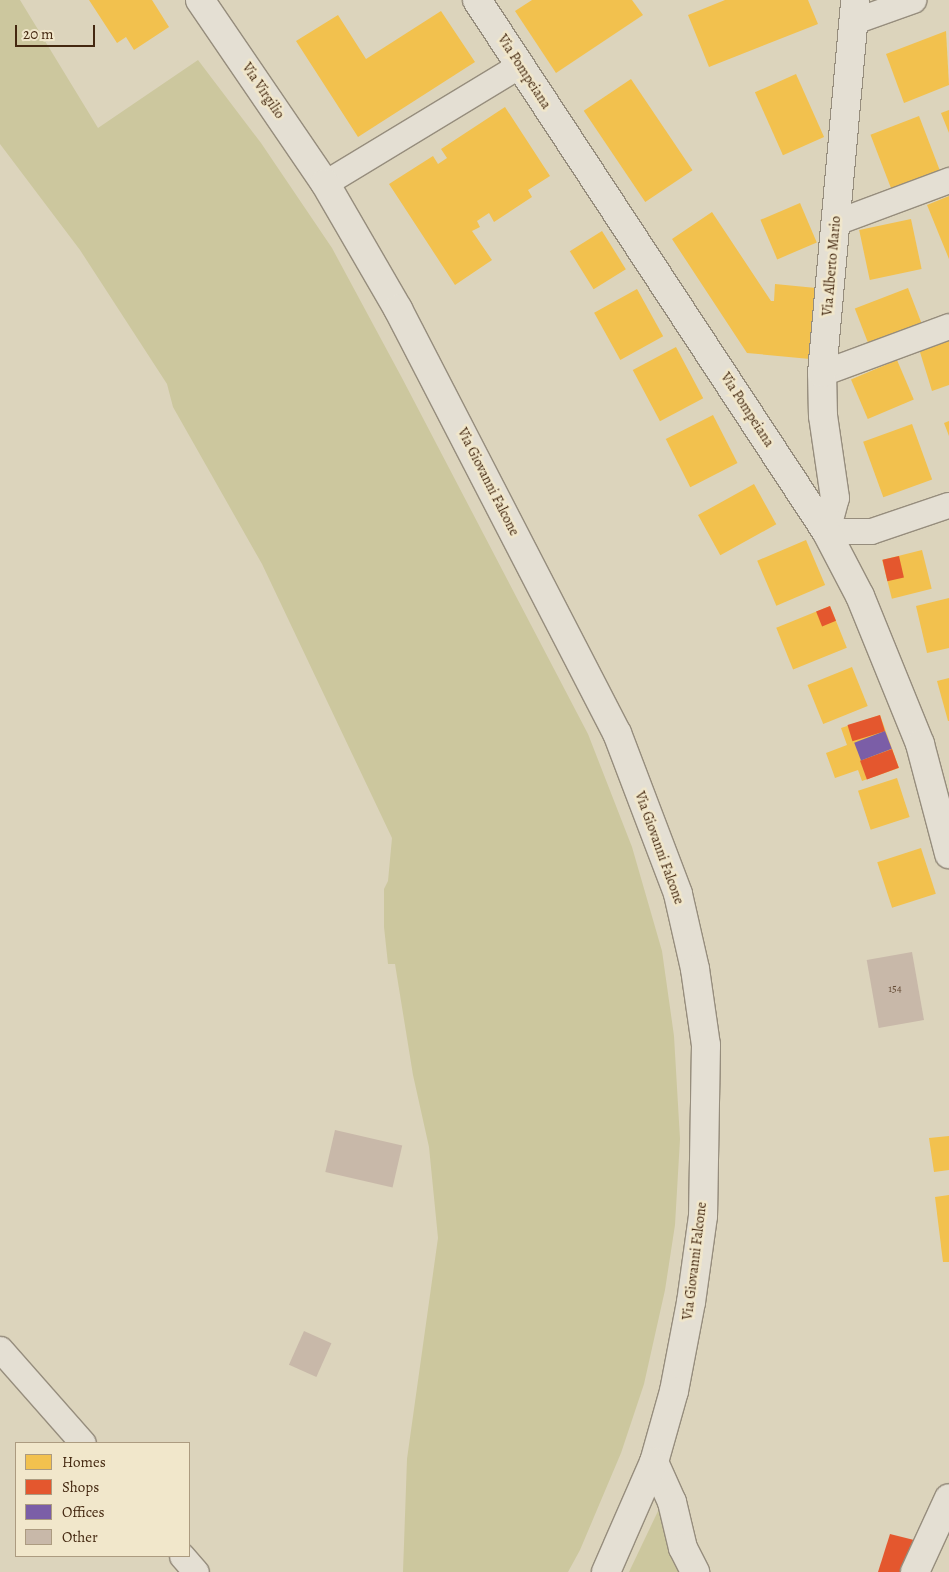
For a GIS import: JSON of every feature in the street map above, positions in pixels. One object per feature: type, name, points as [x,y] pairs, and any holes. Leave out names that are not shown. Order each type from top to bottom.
[{"type":"main road","name":"Via Virgilio","points":[[200,0],[325,183]]},
{"type":"main road","name":"Via Pompeiana","points":[[477,0],[826,531],[860,596],[914,728],[949,854]]},
{"type":"main road","name":"Via Alberto Mario","points":[[826,531],[835,498],[823,416],[822,373],[854,10]]},
{"type":"main road","name":"Via Giovanni Falcone","points":[[325,183],[398,309],[617,733],[678,894],[695,969],[706,1045],[703,1216],[691,1302],[674,1391],[654,1462],[606,1572]]},
{"type":"main road","points":[[654,1462],[672,1502],[682,1548],[695,1572]]},
{"type":"main road","points":[[915,1572],[949,1498]]},
{"type":"street","points":[[854,10],[913,0]]},
{"type":"street","points":[[325,183],[520,65]]},
{"type":"street","points":[[836,222],[949,180]]},
{"type":"street","points":[[822,373],[949,326]]},
{"type":"street","points":[[826,531],[870,531],[948,505]]},
{"type":"street","points":[[0,1349],[82,1442]]},
{"type":"street","points":[[183,1557],[196,1572]]},
{"type":"shaded area","points":[[0,0],[20,0],[98,128],[198,60],[261,143],[332,248],[402,378],[588,734],[632,847],[662,951],[674,1036],[680,1139],[675,1225],[665,1290],[644,1384],[621,1453],[580,1550],[568,1572],[403,1572],[407,1459],[438,1238],[429,1147],[413,1075],[395,964],[388,964],[384,927],[384,889],[388,881],[392,838],[262,564],[173,407],[167,384],[80,250],[0,144]]},
{"type":"shaded area","points":[[659,1509],[663,1511],[680,1572],[629,1572]]},
{"type":"building: Homes","points":[[89,0],[152,0],[169,27],[134,50],[126,37],[117,43]]},
{"type":"building: Homes","points":[[532,0],[632,0],[643,15],[556,73],[515,11]]},
{"type":"building: Homes","points":[[725,0],[808,0],[818,24],[709,67],[688,15]]},
{"type":"building: Homes","points":[[441,11],[475,62],[358,137],[296,41],[338,15],[366,59]]},
{"type":"building: Homes","points":[[946,31],[949,85],[904,103],[886,54]]},
{"type":"building: Homes","points":[[796,74],[824,137],[783,155],[755,92]]},
{"type":"building: Homes","points":[[631,79],[693,170],[645,202],[584,111]]},
{"type":"building: Homes","points":[[505,107],[550,176],[528,190],[532,197],[494,222],[489,213],[477,221],[480,227],[472,231],[492,260],[455,285],[389,184],[433,156],[438,164],[447,158],[441,149]]},
{"type":"building: Homes","points":[[949,110],[949,133],[941,113]]},
{"type":"building: Homes","points":[[919,116],[940,170],[891,189],[870,135]]},
{"type":"building: Homes","points":[[949,196],[949,259],[927,205]]},
{"type":"building: Homes","points":[[800,203],[817,243],[777,259],[760,220]]},
{"type":"building: Homes","points":[[712,212],[771,301],[774,301],[775,284],[816,288],[810,359],[747,353],[672,239]]},
{"type":"building: Homes","points":[[911,219],[922,269],[870,280],[859,230]]},
{"type":"building: Homes","points":[[602,231],[626,269],[594,289],[570,251]]},
{"type":"building: Homes","points":[[908,288],[924,329],[871,350],[855,308]]},
{"type":"building: Homes","points":[[637,289],[663,336],[620,360],[594,313]]},
{"type":"building: Homes","points":[[949,339],[949,385],[932,391],[919,349]]},
{"type":"building: Homes","points":[[676,347],[703,398],[660,421],[633,370]]},
{"type":"building: Homes","points":[[897,360],[914,400],[868,419],[851,380]]},
{"type":"building: Homes","points":[[713,415],[738,463],[690,487],[666,439]]},
{"type":"building: Homes","points":[[949,421],[949,436],[944,423]]},
{"type":"building: Homes","points":[[912,424],[932,479],[883,497],[863,442]]},
{"type":"building: Homes","points":[[754,484],[776,524],[720,555],[698,515]]},
{"type":"building: Homes","points":[[806,540],[825,585],[776,606],[757,561]]},
{"type":"building: Homes","points":[[922,550],[932,589],[892,599],[882,560]]},
{"type":"building: Homes","points":[[949,598],[949,648],[927,653],[916,606]]},
{"type":"building: Homes","points":[[830,606],[847,648],[793,669],[776,628]]},
{"type":"building: Homes","points":[[852,667],[868,706],[823,724],[807,685]]},
{"type":"building: Homes","points":[[949,678],[949,721],[948,721],[937,681]]},
{"type":"building: Homes","points":[[880,715],[899,768],[862,781],[858,770],[835,778],[826,753],[847,745],[841,728]]},
{"type":"building: Homes","points":[[897,778],[910,817],[871,830],[858,791]]},
{"type":"building: Homes","points":[[921,848],[936,894],[892,908],[877,862]]},
{"type":"building: Homes","points":[[949,1136],[949,1170],[934,1172],[929,1138]]},
{"type":"building: Homes","points":[[949,1195],[949,1262],[943,1262],[935,1197]]},
{"type":"building: Shops","points":[[899,556],[904,577],[887,581],[882,560]]},
{"type":"building: Shops","points":[[830,606],[836,621],[822,626],[816,612]]},
{"type":"building: Shops","points":[[880,715],[885,731],[852,741],[847,725]]},
{"type":"building: Shops","points":[[892,749],[899,768],[867,779],[860,761]]},
{"type":"building: Shops","points":[[890,1534],[914,1540],[900,1572],[878,1572]]},
{"type":"building: Offices","points":[[885,731],[892,749],[861,761],[854,743]]},
{"type":"building: Other","points":[[912,952],[924,1020],[879,1028],[867,960]]},
{"type":"building: Other","points":[[335,1130],[402,1146],[393,1187],[325,1172]]},
{"type":"building: Other","points":[[304,1331],[331,1343],[316,1377],[289,1365]]}]
